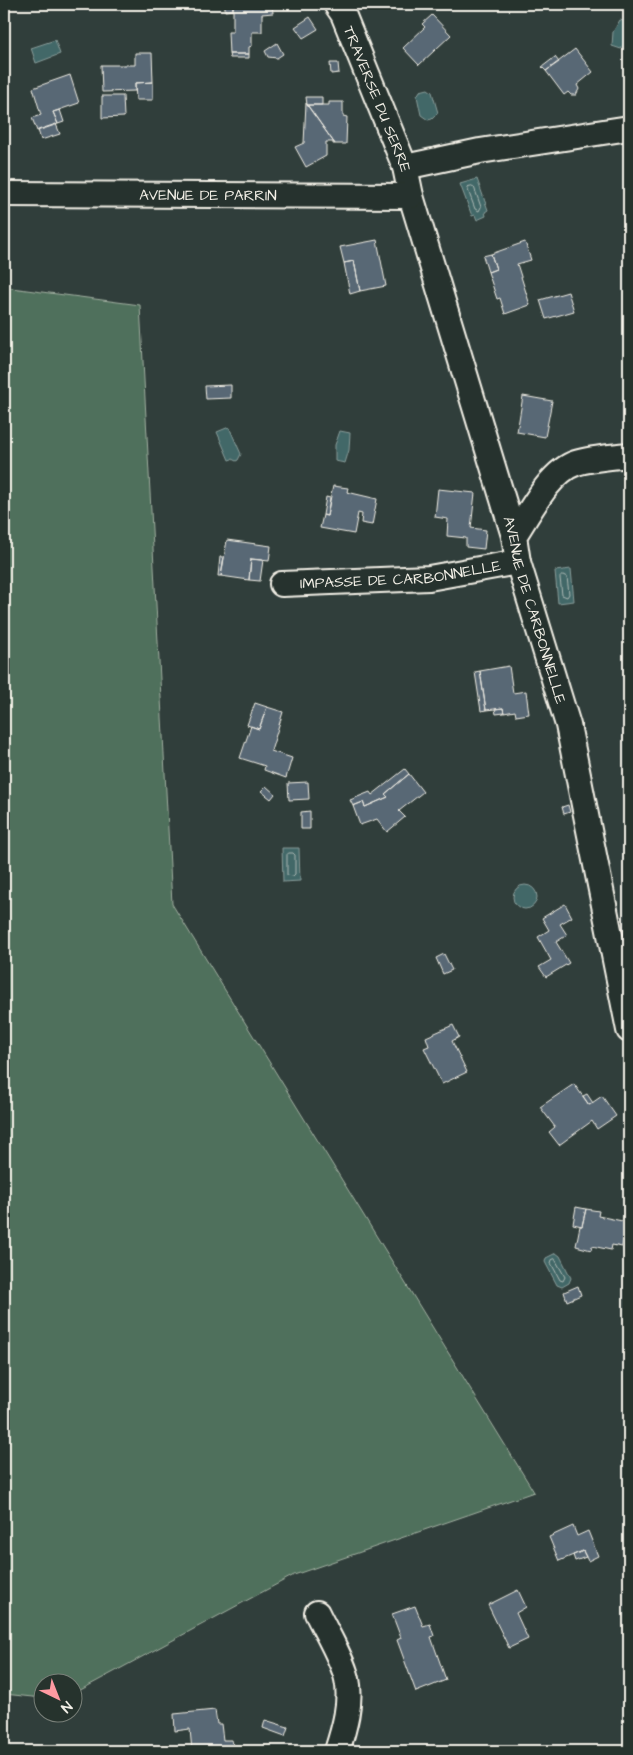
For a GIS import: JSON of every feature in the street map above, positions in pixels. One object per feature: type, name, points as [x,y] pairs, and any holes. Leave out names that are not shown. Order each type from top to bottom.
[{"type":"street","name":"TRAVERSE DU SERRE","points":[[336,4],[343,14],[405,167],[411,196]]},
{"type":"street","points":[[405,167],[480,151],[629,128]]},
{"type":"street","name":"AVENUE DE PARRIN","points":[[4,194],[411,196]]},
{"type":"street","name":"AVENUE DE CARBONNELLE","points":[[411,196],[514,536],[518,562],[568,725],[629,1030]]},
{"type":"street","points":[[514,536],[541,494],[564,470],[574,463],[629,455]]},
{"type":"street","name":"IMPASSE DE CARBONNELLE","points":[[282,584],[429,578],[518,562]]},
{"type":"street","points":[[317,1613],[347,1679],[349,1697],[343,1732],[337,1751]]},
{"type":"green space","points":[[4,287],[140,305],[172,904],[534,1492],[294,1575],[82,1689],[82,1672],[32,1672],[32,1697],[4,1694]]},
{"type":"water","points":[[620,20],[629,23],[627,39],[621,49],[612,46],[613,32]]},
{"type":"water","points":[[55,40],[60,54],[36,63],[31,48]]},
{"type":"water","points":[[428,89],[432,92],[438,113],[428,120],[421,115],[417,96],[420,91]]},
{"type":"water","points":[[477,179],[488,210],[485,212],[486,216],[477,220],[475,215],[472,216],[460,184]]},
{"type":"water","points":[[229,427],[241,454],[236,461],[229,460],[217,432]]},
{"type":"water","points":[[340,431],[350,433],[349,450],[345,463],[335,461],[335,445]]},
{"type":"water","points":[[571,569],[574,601],[558,603],[555,571]]},
{"type":"water","points":[[282,848],[299,848],[300,881],[283,882]]},
{"type":"water","points":[[525,885],[534,888],[537,897],[534,906],[525,909],[516,906],[513,897],[516,888]]},
{"type":"water","points":[[556,1253],[560,1256],[571,1278],[569,1283],[562,1287],[557,1285],[545,1262],[546,1258]]},
{"type":"building","points":[[225,4],[233,4],[233,10],[225,11]]},
{"type":"building","points":[[233,4],[272,4],[273,13],[262,14],[262,32],[252,32],[252,46],[249,47],[249,54],[229,54],[228,32],[233,32]]},
{"type":"building","points":[[432,15],[451,35],[419,65],[403,48],[425,27],[422,24]]},
{"type":"building","points":[[310,17],[318,29],[303,38],[295,27]]},
{"type":"building","points":[[277,43],[283,54],[277,58],[268,57],[265,51]]},
{"type":"building","points":[[575,49],[593,72],[577,85],[579,89],[576,95],[571,95],[568,92],[564,95],[546,71]]},
{"type":"building","points":[[135,53],[152,53],[153,82],[135,83],[135,91],[102,92],[101,65],[135,65]]},
{"type":"building","points":[[229,54],[249,54],[249,58],[230,58]]},
{"type":"building","points":[[555,57],[559,62],[546,71],[542,67]]},
{"type":"building","points":[[330,63],[338,63],[339,73],[331,74]]},
{"type":"building","points":[[70,75],[79,103],[53,112],[58,124],[37,131],[32,118],[41,115],[33,88]]},
{"type":"building","points":[[153,82],[153,100],[136,100],[135,83]]},
{"type":"building","points":[[102,96],[123,96],[124,117],[102,118]]},
{"type":"building","points":[[306,97],[322,97],[322,105],[307,105]]},
{"type":"building","points":[[329,102],[343,102],[343,116],[347,117],[346,144],[335,144],[307,105],[329,105]]},
{"type":"building","points":[[306,103],[335,144],[333,142],[326,142],[326,156],[306,167],[295,147],[304,143]]},
{"type":"building","points":[[60,110],[64,122],[58,124],[53,112]]},
{"type":"building","points":[[56,124],[60,134],[41,140],[38,130]]},
{"type":"building","points":[[377,240],[386,286],[360,291],[354,261],[344,263],[340,247]]},
{"type":"building","points":[[525,242],[531,260],[517,264],[530,305],[505,314],[500,298],[497,299],[488,272],[496,269],[491,254]]},
{"type":"building","points":[[491,254],[496,269],[488,272],[483,256]]},
{"type":"building","points":[[354,261],[360,291],[350,294],[344,263]]},
{"type":"building","points":[[568,292],[574,311],[546,319],[540,300]]},
{"type":"building","points":[[231,385],[231,398],[206,399],[205,386]]},
{"type":"building","points":[[523,396],[552,401],[545,437],[517,432]]},
{"type":"building","points":[[333,486],[348,488],[347,492],[377,499],[372,525],[361,523],[362,514],[358,513],[354,534],[320,528],[323,515],[327,516]]},
{"type":"building","points":[[438,489],[475,493],[471,528],[486,530],[484,549],[466,547],[466,538],[447,536],[448,519],[435,517]]},
{"type":"building","points":[[326,497],[330,498],[327,516],[323,515]]},
{"type":"building","points":[[227,540],[271,546],[269,561],[251,559],[249,580],[221,576]]},
{"type":"building","points":[[220,557],[224,557],[221,576],[218,576]]},
{"type":"building","points":[[251,559],[263,560],[260,581],[249,580]]},
{"type":"building","points":[[509,666],[513,693],[526,691],[529,714],[516,716],[515,711],[504,713],[503,708],[486,710],[480,671]]},
{"type":"building","points":[[480,671],[486,710],[481,711],[475,672]]},
{"type":"building","points":[[255,703],[267,707],[259,729],[247,725]]},
{"type":"building","points":[[267,707],[283,712],[271,751],[292,758],[286,778],[264,770],[265,766],[240,758],[251,726],[259,729]]},
{"type":"building","points":[[503,708],[504,713],[496,714],[495,709]]},
{"type":"building","points":[[405,769],[409,774],[385,794],[388,797],[365,807],[363,802],[353,806],[350,800],[370,792],[372,795]]},
{"type":"building","points":[[409,774],[423,792],[399,811],[405,817],[387,832],[377,819],[360,825],[353,806],[363,802],[365,807],[388,797],[385,794]]},
{"type":"building","points":[[308,782],[309,799],[289,800],[288,783]]},
{"type":"building","points":[[266,786],[275,794],[271,799],[261,791]]},
{"type":"building","points":[[568,805],[570,812],[564,814],[562,807]]},
{"type":"building","points":[[310,811],[310,829],[301,829],[301,812]]},
{"type":"building","points":[[565,904],[572,917],[560,924],[567,935],[556,942],[569,963],[546,977],[539,967],[551,960],[538,937],[549,930],[542,918]]},
{"type":"building","points":[[444,954],[452,970],[443,974],[436,958]]},
{"type":"building","points":[[453,1025],[459,1037],[452,1041],[467,1072],[442,1084],[424,1048],[429,1046],[426,1037]]},
{"type":"building","points":[[574,1084],[589,1105],[602,1096],[616,1116],[597,1129],[592,1121],[559,1145],[549,1132],[555,1127],[540,1107]]},
{"type":"building","points":[[587,1094],[593,1103],[589,1105],[583,1096]]},
{"type":"building","points":[[576,1207],[586,1209],[582,1226],[573,1224]]},
{"type":"building","points":[[586,1209],[599,1211],[598,1216],[627,1222],[622,1247],[612,1245],[611,1250],[592,1246],[591,1250],[576,1246]]},
{"type":"building","points":[[578,1286],[581,1295],[567,1301],[564,1292]]},
{"type":"building","points":[[573,1526],[577,1536],[588,1531],[598,1556],[588,1561],[583,1551],[559,1561],[549,1537]]},
{"type":"building","points":[[583,1551],[586,1557],[575,1561],[573,1555]]},
{"type":"building","points":[[518,1590],[526,1607],[516,1613],[528,1639],[509,1648],[488,1605]]},
{"type":"building","points":[[415,1606],[423,1626],[430,1624],[434,1636],[431,1637],[446,1680],[416,1692],[397,1640],[401,1638],[392,1614]]},
{"type":"building","points":[[215,1710],[217,1724],[221,1724],[223,1740],[232,1740],[234,1751],[192,1751],[190,1729],[175,1731],[174,1714]]},
{"type":"building","points":[[265,1720],[288,1727],[285,1736],[263,1728]]}]
